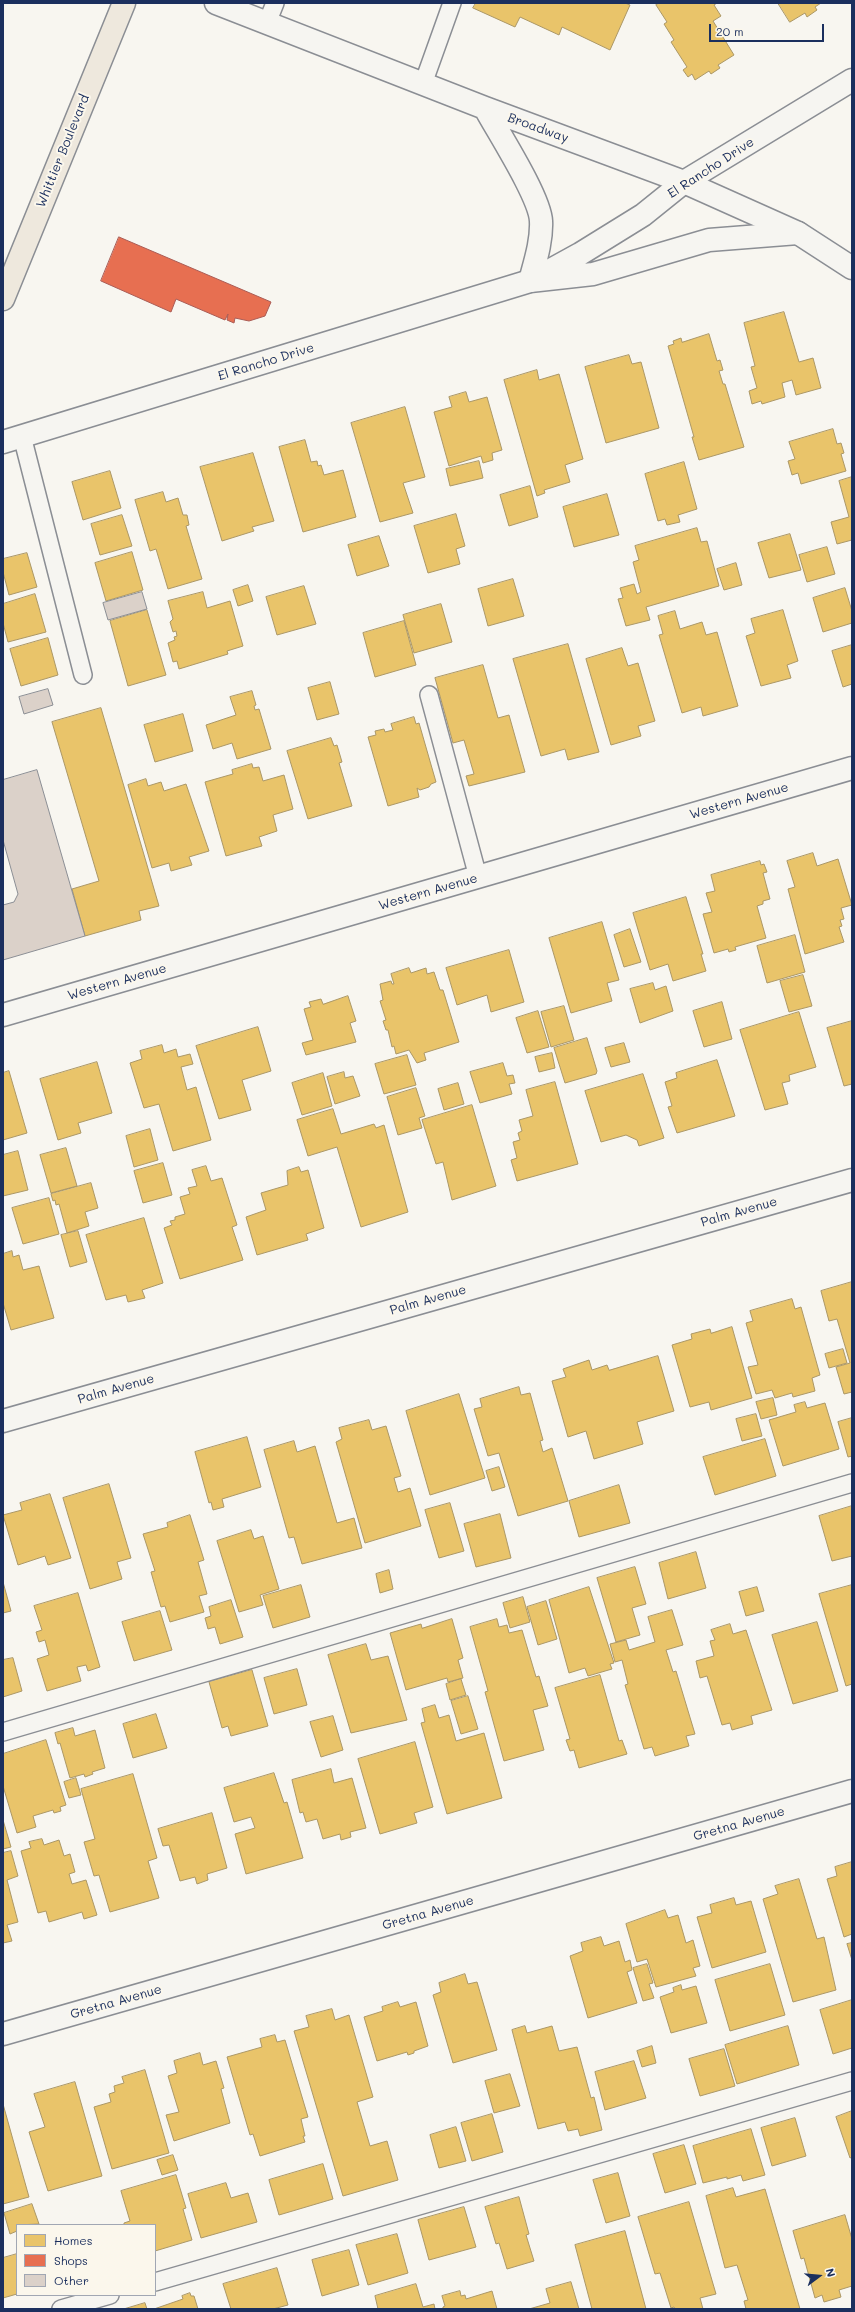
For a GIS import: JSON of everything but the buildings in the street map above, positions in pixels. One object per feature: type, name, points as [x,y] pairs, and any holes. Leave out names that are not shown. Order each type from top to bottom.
[{"type":"main road","name":"Whittier Boulevard","points":[[3,299],[124,3]]},
{"type":"street","name":"Broadway","points":[[216,3],[485,108],[684,182],[798,233],[852,268]]},
{"type":"street","name":"El Rancho Drive","points":[[530,282],[580,254],[643,215],[684,182],[852,80]]},
{"type":"street","points":[[485,108],[534,196],[541,220],[539,248],[530,282]]},
{"type":"street","name":"El Rancho Drive","points":[[12,439],[530,282],[593,274],[710,240],[798,233]]},
{"type":"street","name":"Western Avenue","points":[[3,1015],[852,768]]},
{"type":"street","name":"Palm Avenue","points":[[3,1421],[852,1180]]},
{"type":"street","name":"Gretna Avenue","points":[[3,2034],[852,1792]]},
{"type":"lane","points":[[267,23],[275,3]]},
{"type":"lane","points":[[423,84],[452,3]]},
{"type":"lane","points":[[12,439],[83,675]]},
{"type":"lane","points":[[429,695],[478,877]]},
{"type":"lane","points":[[3,1732],[852,1483]]},
{"type":"lane","points":[[156,2282],[852,2081]]},
{"type":"lane","points":[[61,2309],[106,2296]]}]
